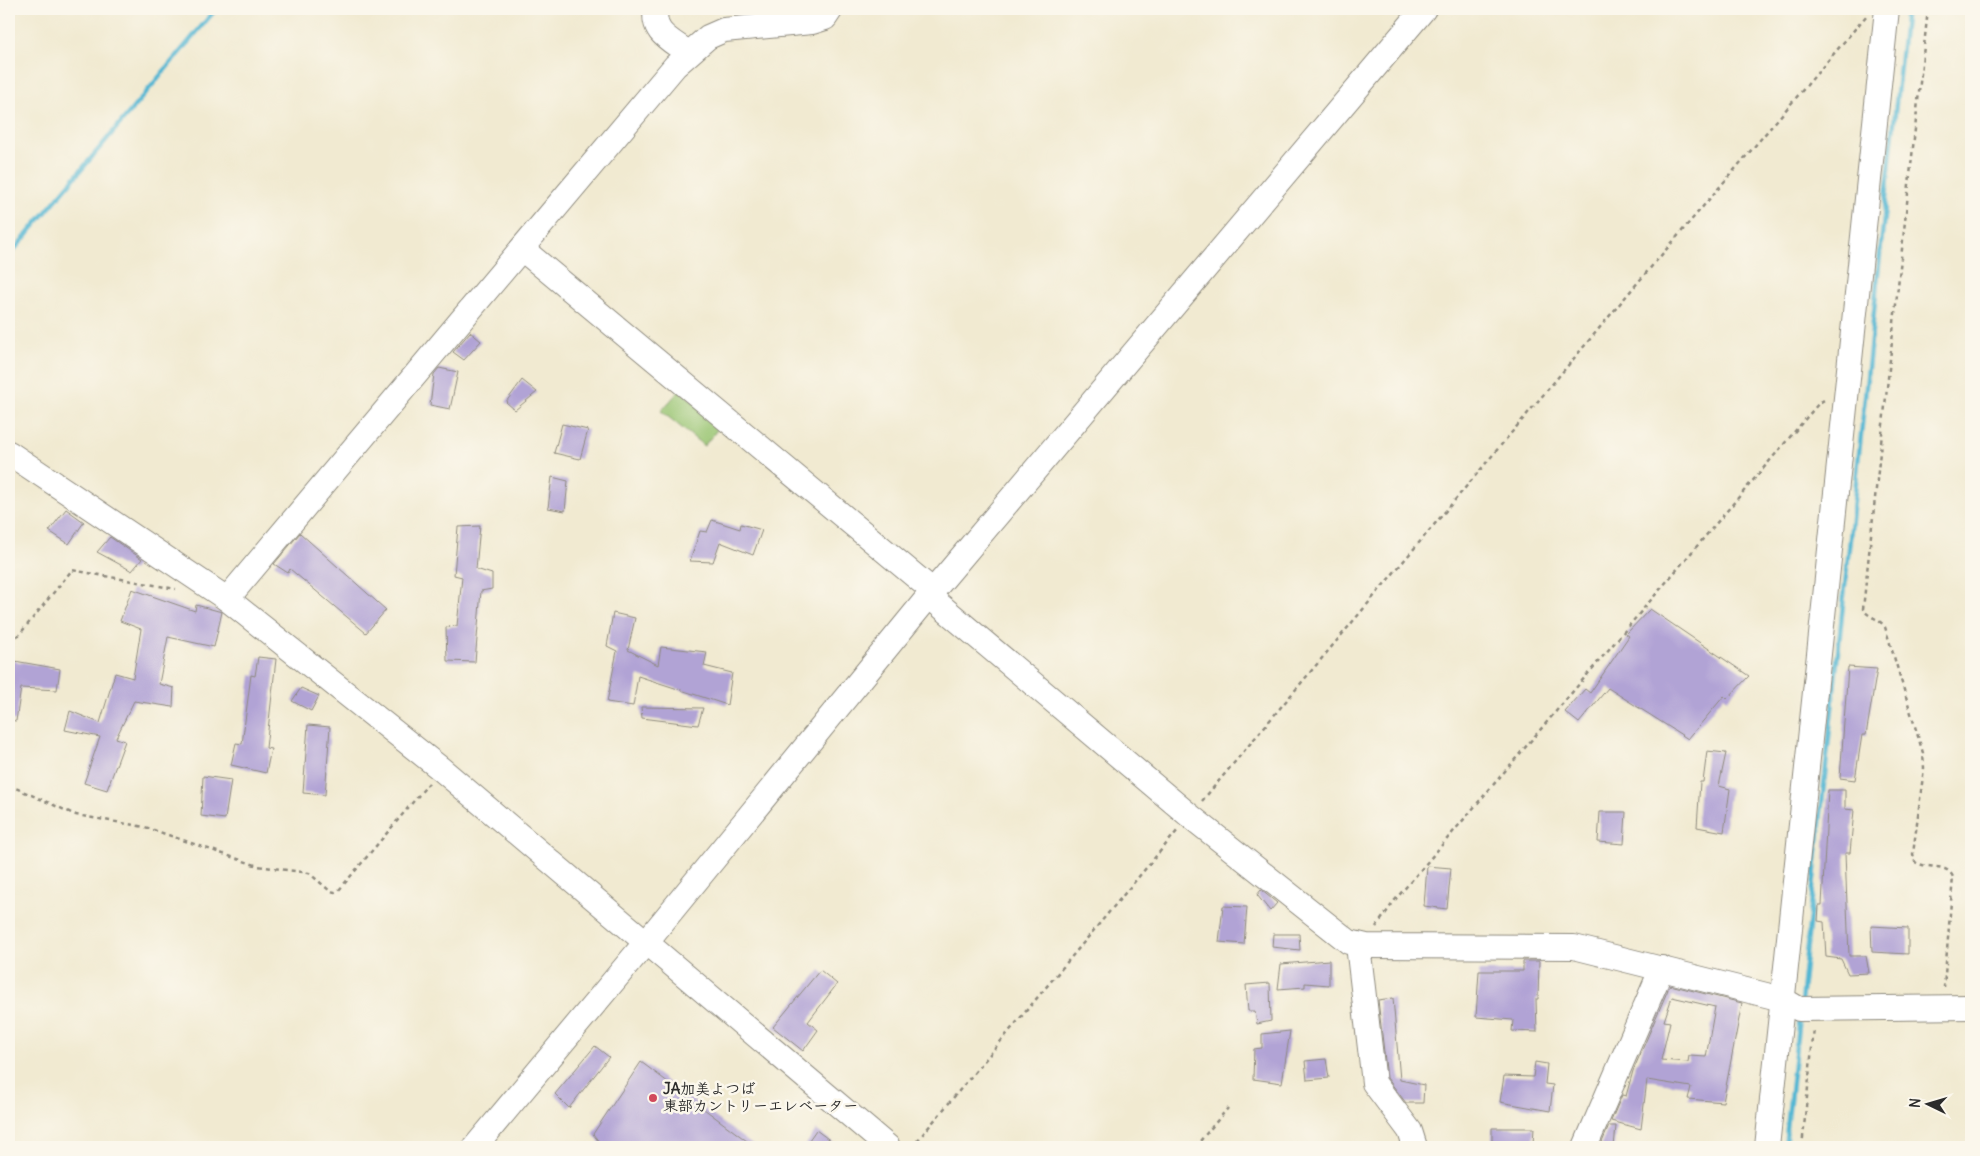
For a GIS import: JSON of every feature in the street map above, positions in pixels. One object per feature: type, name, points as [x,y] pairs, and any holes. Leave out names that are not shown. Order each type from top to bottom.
[{"type":"street","points":[[656,9],[654,17],[658,31],[688,53]]},
{"type":"street","points":[[227,599],[674,66],[708,37],[724,30],[812,22],[825,18],[831,9]]},
{"type":"street","points":[[475,1147],[647,941],[938,601],[1424,9]]},
{"type":"street","points":[[1766,1147],[1801,1007],[1846,392],[1886,10]]},
{"type":"street","points":[[522,249],[1190,816],[1349,942],[1362,945],[1574,947],[1662,968],[1801,1007],[1971,1007]]},
{"type":"street","points":[[9,453],[227,599],[441,769],[647,941],[888,1147]]},
{"type":"street","points":[[1362,945],[1374,1083],[1410,1131],[1414,1147]]},
{"type":"street","points":[[1585,1147],[1662,968]]},
{"type":"path","points":[[1928,9],[1863,608],[1867,615],[1881,622],[1885,627],[1923,753],[1924,768],[1914,854],[1915,862],[1921,866],[1945,868],[1950,871],[1953,877],[1942,1006]]},
{"type":"path","points":[[912,1147],[1634,286],[1866,15],[1886,10]]},
{"type":"path","points":[[1362,945],[1395,900],[1819,403],[1846,392]]},
{"type":"path","points":[[9,640],[19,635],[72,570],[184,590]]},
{"type":"path","points":[[9,785],[76,815],[145,827],[258,866],[309,873],[335,892],[339,890],[441,769]]},
{"type":"path","points":[[1801,1007],[1802,1147]]},
{"type":"path","points":[[1194,1147],[1228,1108]]},
{"type":"green space","points":[[680,390],[721,425],[704,446],[661,411]]},
{"type":"building","points":[[470,332],[481,341],[464,360],[453,352]]},
{"type":"building","points":[[439,368],[458,372],[450,409],[430,405],[434,374]]},
{"type":"building","points":[[522,380],[537,392],[515,410],[506,402]]},
{"type":"building","points":[[562,424],[588,430],[580,459],[554,453]]},
{"type":"building","points":[[552,477],[568,481],[565,511],[548,508]]},
{"type":"building","points":[[66,509],[84,522],[69,544],[49,531]]},
{"type":"building","points":[[712,520],[740,529],[741,524],[762,530],[753,555],[720,542],[713,562],[690,561],[700,531],[707,532]]},
{"type":"building","points":[[480,526],[476,569],[492,574],[492,589],[481,591],[475,662],[447,661],[446,627],[457,626],[462,577],[454,575],[458,527]]},
{"type":"building","points":[[300,533],[386,610],[366,633],[290,569],[288,573],[274,564]]},
{"type":"building","points":[[110,537],[142,559],[132,571],[97,552]]},
{"type":"building","points":[[132,589],[195,611],[196,605],[222,612],[214,647],[168,637],[159,684],[174,688],[173,707],[134,701],[116,738],[125,741],[107,790],[84,783],[100,737],[65,730],[70,711],[100,723],[115,673],[133,678],[141,629],[120,621]]},
{"type":"building","points":[[1650,609],[1749,676],[1727,699],[1724,696],[1688,739],[1608,688],[1579,723],[1565,712],[1585,689],[1590,693],[1629,636],[1626,634]]},
{"type":"building","points":[[613,613],[635,618],[628,650],[658,665],[661,647],[707,652],[704,666],[732,673],[727,705],[638,676],[633,706],[607,702],[617,651],[607,646]]},
{"type":"building","points":[[258,657],[276,659],[266,748],[271,749],[266,773],[231,765],[236,743],[242,744],[251,675],[255,676]]},
{"type":"building","points":[[9,660],[60,669],[57,690],[21,688],[16,721],[9,720]]},
{"type":"building","points":[[1848,667],[1877,669],[1866,735],[1862,735],[1855,780],[1840,778]]},
{"type":"building","points":[[301,688],[319,696],[311,711],[292,701]]},
{"type":"building","points":[[641,707],[703,708],[698,725],[642,718]]},
{"type":"building","points":[[308,725],[330,727],[325,795],[303,793]]},
{"type":"building","points":[[1707,751],[1726,753],[1719,786],[1730,789],[1724,832],[1697,827],[1700,782],[1703,782]]},
{"type":"building","points":[[203,776],[231,780],[225,819],[201,816]]},
{"type":"building","points":[[1828,790],[1845,790],[1845,809],[1854,810],[1850,853],[1845,853],[1849,956],[1866,956],[1869,973],[1848,974],[1841,959],[1826,957],[1824,922],[1818,921],[1819,905],[1822,905]]},
{"type":"building","points":[[1600,812],[1626,812],[1624,844],[1598,842]]},
{"type":"building","points":[[1427,866],[1451,868],[1447,909],[1424,906]]},
{"type":"building","points":[[1261,890],[1277,903],[1270,911],[1257,895]]},
{"type":"building","points":[[1223,906],[1247,907],[1244,944],[1219,942]]},
{"type":"building","points":[[1871,926],[1908,928],[1908,954],[1872,952]]},
{"type":"building","points":[[1273,934],[1299,934],[1300,950],[1272,947]]},
{"type":"building","points":[[1329,960],[1329,985],[1305,983],[1305,987],[1278,989],[1281,964]]},
{"type":"building","points":[[1523,961],[1539,961],[1538,999],[1536,999],[1537,1032],[1512,1031],[1513,1020],[1476,1017],[1479,971],[1523,971]]},
{"type":"building","points":[[820,970],[837,984],[808,1022],[818,1030],[803,1051],[773,1027]]},
{"type":"building","points":[[1270,983],[1271,1021],[1257,1024],[1255,1011],[1248,1011],[1246,985]]},
{"type":"building","points":[[1670,985],[1742,1003],[1723,1102],[1688,1099],[1691,1087],[1647,1080],[1641,1129],[1611,1121],[1622,1095],[1626,1096],[1633,1071]],"holes":[[[1672,997],[1715,1007],[1706,1057],[1689,1056],[1688,1062],[1661,1060],[1670,1022],[1664,1021]]]},
{"type":"building","points":[[1393,998],[1400,1080],[1424,1085],[1423,1103],[1406,1103],[1387,1078],[1378,1000]]},
{"type":"building","points":[[1290,1031],[1282,1083],[1253,1079],[1254,1049],[1262,1048],[1262,1034]]},
{"type":"building","points":[[595,1046],[609,1057],[569,1108],[555,1094]]},
{"type":"building","points":[[1326,1059],[1329,1078],[1307,1080],[1305,1061]]},
{"type":"building","name":"JA加美よつば 東部カントリーエレベーター","points":[[641,1062],[755,1147],[603,1147],[593,1134]]},
{"type":"building","points":[[1535,1062],[1547,1064],[1545,1084],[1553,1085],[1550,1111],[1500,1102],[1504,1076],[1533,1077]]},
{"type":"building","points":[[1609,1126],[1616,1126],[1614,1147],[1600,1147]]},
{"type":"building","points":[[1492,1128],[1534,1128],[1533,1144],[1523,1144],[1523,1147],[1492,1147]]},
{"type":"building","points":[[816,1130],[839,1147],[804,1147]]},
{"type":"waterway","points":[[9,256],[216,9]]},
{"type":"waterway","points":[[1801,1002],[1906,9]]},
{"type":"waterway","points":[[1785,1147],[1799,1017]]},
{"type":"place","name":"JA加美よつば 東部カントリーエレベーター","points":[[653,1098]]}]
